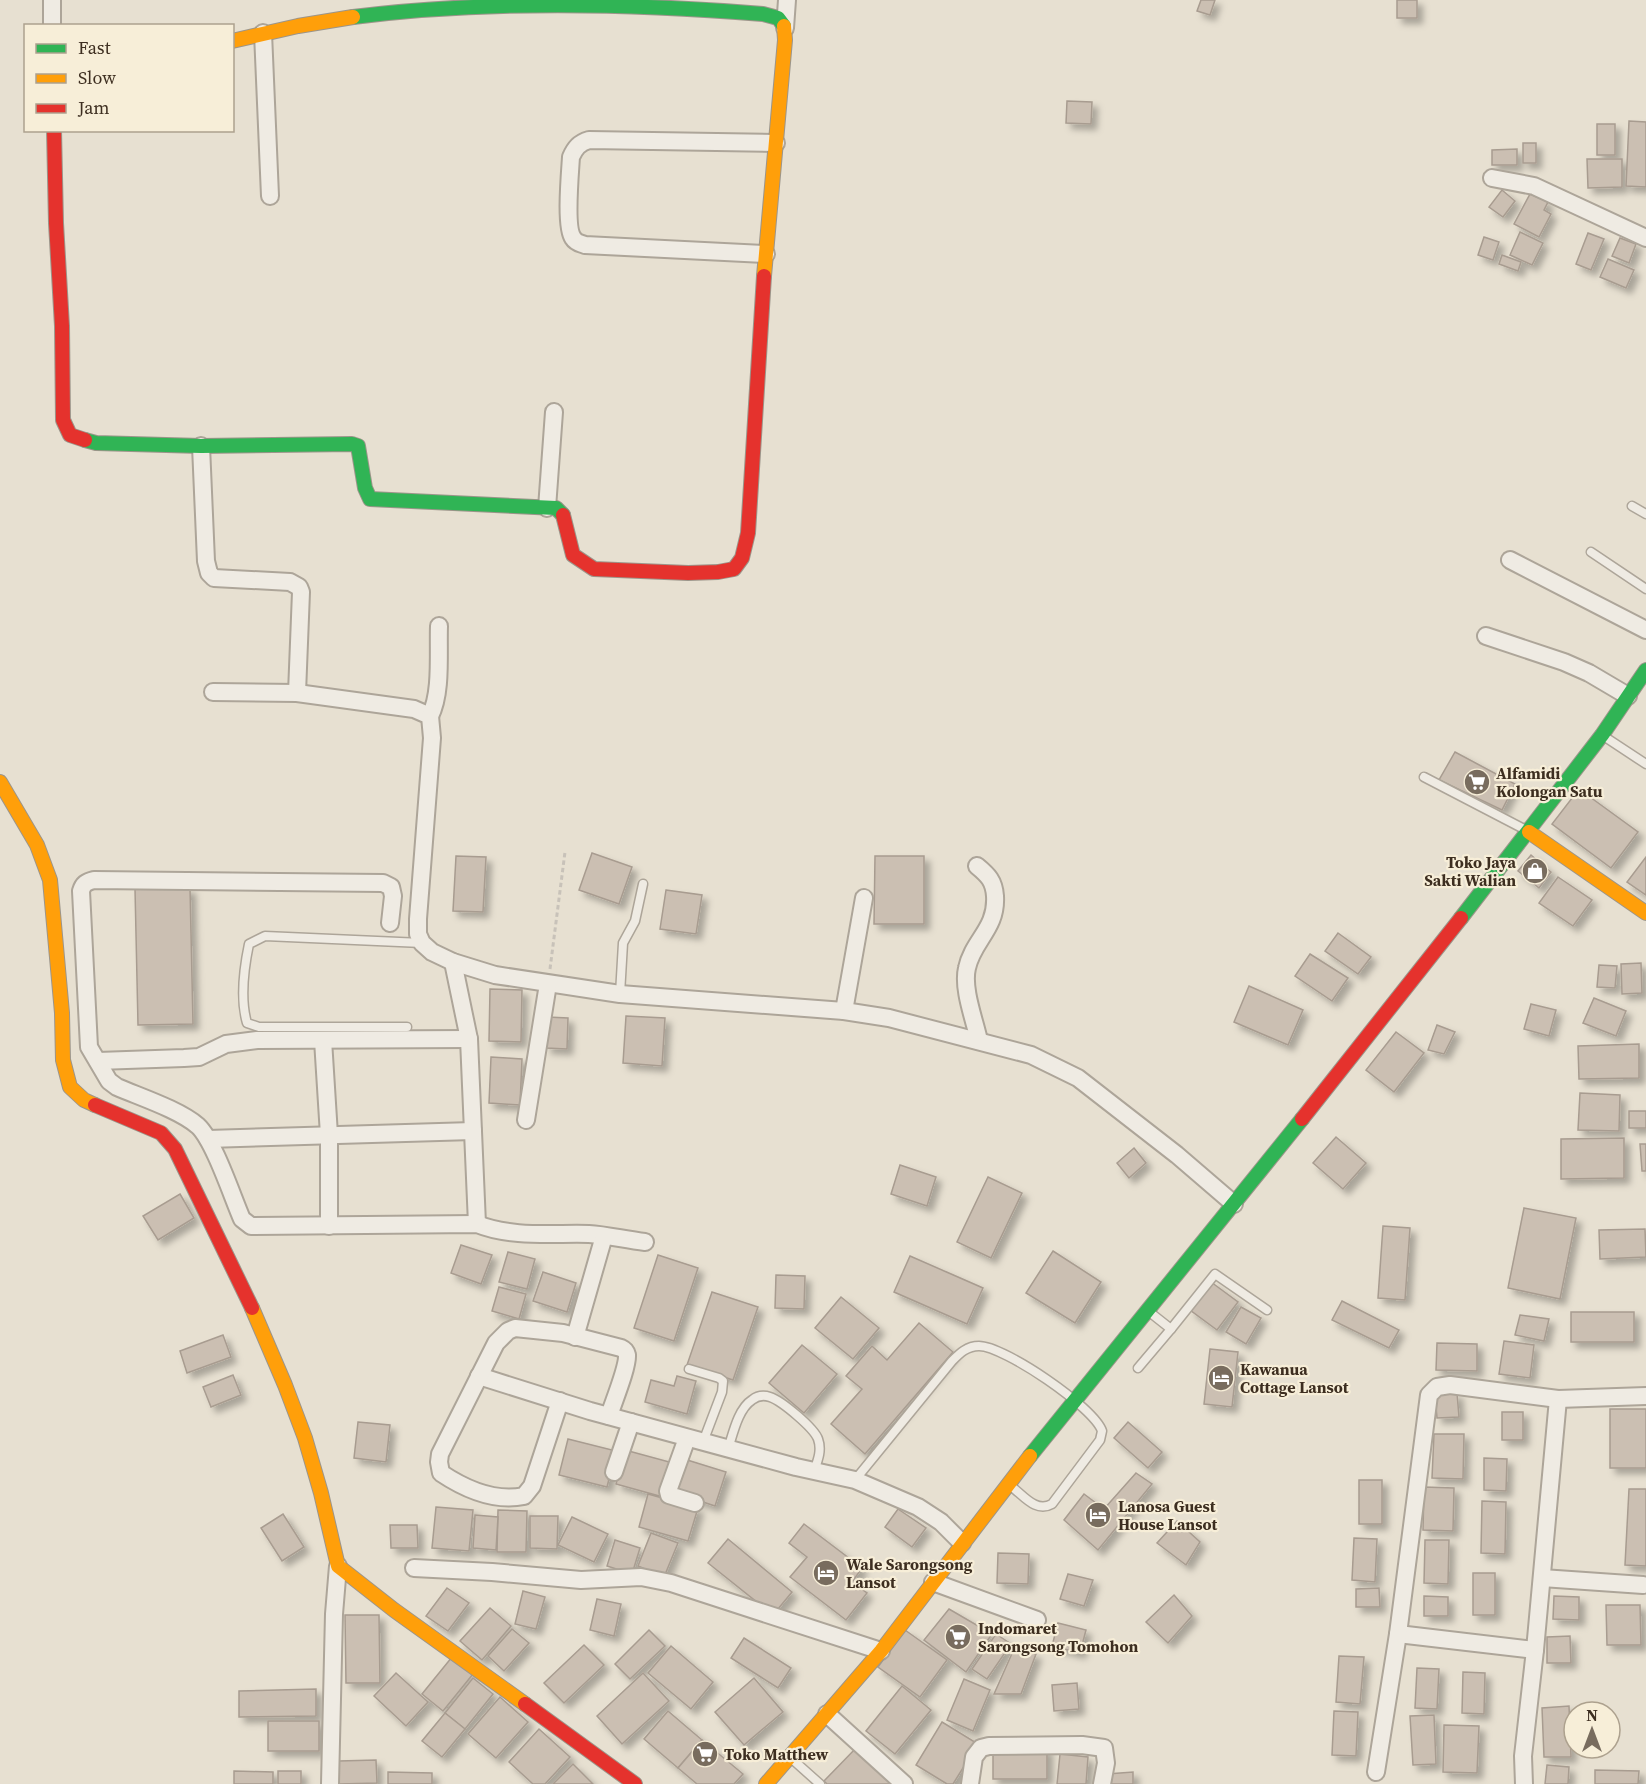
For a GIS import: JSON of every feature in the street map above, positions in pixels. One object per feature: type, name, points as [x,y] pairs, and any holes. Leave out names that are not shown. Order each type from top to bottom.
[{"type":"main road","points":[[54,132],[62,326],[63,420],[70,435],[96,443],[201,446],[352,444],[358,446],[362,456],[367,495],[375,500],[556,508],[564,516],[573,555],[594,569],[688,573],[734,569],[739,564],[748,533],[766,254],[785,28],[778,18],[763,14],[615,7],[500,5],[429,8],[360,17],[263,33],[234,40]]},
{"type":"main road","points":[[766,1784],[881,1651],[1075,1399],[1234,1204],[1529,832],[1602,735],[1646,670]]},
{"type":"main road","points":[[0,782],[37,845],[50,880],[62,1013],[63,1060],[70,1087],[84,1100],[161,1133],[175,1149],[254,1314],[299,1420],[323,1497],[338,1566],[404,1617],[635,1784]]},
{"type":"main road","points":[[1529,832],[1646,913]]},
{"type":"street","points":[[52,0],[52,24]]},
{"type":"street","points":[[785,28],[787,0]]},
{"type":"street","points":[[263,33],[270,196]]},
{"type":"street","points":[[766,254],[585,245],[575,242],[571,236],[569,223],[571,157],[582,142],[589,140],[776,143]]},
{"type":"street","points":[[1492,177],[1542,189],[1646,238]]},
{"type":"street","points":[[547,508],[554,412]]},
{"type":"street","points":[[201,446],[206,561],[209,573],[214,578],[290,582],[299,586],[297,693]]},
{"type":"street","points":[[1510,560],[1646,630]]},
{"type":"street","points":[[439,626],[437,694],[435,707],[430,716],[432,738],[418,920],[418,934],[422,943],[432,952],[453,962],[495,975],[548,984],[620,994],[844,1011],[889,1018],[1031,1055],[1078,1078],[1177,1155],[1234,1204]]},
{"type":"street","points":[[1486,636],[1564,662],[1589,673],[1628,696]]},
{"type":"street","points":[[213,693],[297,693],[414,709],[430,716]]},
{"type":"street","points":[[977,866],[990,876],[994,886],[995,900],[994,915],[967,968],[966,984],[980,1041]]},
{"type":"street","points":[[390,923],[393,896],[390,887],[383,883],[94,880],[86,882],[82,885],[81,891],[89,1047],[109,1081],[117,1087],[182,1115],[198,1126],[208,1139],[242,1219],[251,1226],[477,1224],[493,1230],[513,1233],[604,1236],[645,1242]]},
{"type":"street","points":[[844,1011],[864,898]]},
{"type":"street","points":[[453,962],[469,1039],[477,1224]]},
{"type":"street","points":[[526,1120],[548,984]]},
{"type":"street","points":[[98,1061],[184,1059],[199,1057],[226,1044],[257,1040],[469,1039]]},
{"type":"street","points":[[323,1040],[328,1135],[328,1226]]},
{"type":"street","points":[[208,1139],[473,1131]]},
{"type":"street","points":[[575,1336],[604,1236]]},
{"type":"street","points":[[560,1401],[528,1492],[524,1496],[513,1497],[475,1492],[441,1473],[439,1462],[441,1454],[495,1343],[507,1331],[514,1328],[575,1336],[621,1348],[627,1354],[626,1365],[609,1416]]},
{"type":"street","points":[[479,1376],[695,1440],[855,1480],[918,1507],[941,1522],[962,1543]]},
{"type":"street","points":[[1376,1772],[1398,1634],[1429,1395],[1437,1387],[1450,1384],[1558,1399],[1646,1396]]},
{"type":"street","points":[[1524,1784],[1523,1756],[1558,1399]]},
{"type":"street","points":[[615,1472],[631,1422]]},
{"type":"street","points":[[695,1440],[668,1491],[669,1495],[695,1503]]},
{"type":"street","points":[[330,1784],[334,1614],[338,1566]]},
{"type":"street","points":[[414,1569],[492,1572],[581,1580],[641,1577],[671,1583],[881,1651]]},
{"type":"street","points":[[1542,1578],[1643,1585]]},
{"type":"street","points":[[933,1582],[1037,1620]]},
{"type":"street","points":[[1398,1634],[1535,1650]]},
{"type":"street","points":[[827,1714],[904,1784]]},
{"type":"street","points":[[970,1784],[974,1757],[981,1748],[1082,1745],[1104,1748],[1106,1763],[1102,1784]]},
{"type":"lane","points":[[1632,506],[1646,514]]},
{"type":"lane","points":[[1591,552],[1646,589]]},
{"type":"lane","points":[[1602,735],[1646,764]]},
{"type":"lane","points":[[1424,777],[1529,832]]},
{"type":"lane","points":[[620,994],[623,943],[635,921],[643,884]]},
{"type":"lane","points":[[407,1027],[259,1027],[247,1023],[244,1011],[246,959],[249,944],[265,936],[422,943]]},
{"type":"lane","points":[[1138,1368],[1215,1274],[1267,1310]]},
{"type":"lane","points":[[1147,1310],[1170,1329]]},
{"type":"lane","points":[[855,1480],[952,1361],[969,1347],[980,1346],[1004,1352],[1075,1399],[1101,1426],[1102,1436],[1052,1504],[1044,1508],[1037,1507],[1008,1484]]},
{"type":"lane","points":[[689,1369],[723,1381],[722,1392],[695,1440]]},
{"type":"lane","points":[[728,1449],[742,1411],[750,1401],[759,1396],[769,1396],[818,1437],[820,1447],[814,1471]]},
{"type":"lane","points":[[790,1757],[820,1784]]},
{"type":"path","points":[[548,984],[565,852]]},
{"type":"building","points":[[1201,0],[1215,0],[1210,15],[1197,11]]},
{"type":"building","points":[[1397,0],[1417,0],[1417,18],[1397,18]]},
{"type":"building","points":[[1067,101],[1092,102],[1091,124],[1066,123]]},
{"type":"building","points":[[1629,121],[1646,122],[1646,187],[1626,186]]},
{"type":"building","points":[[1597,124],[1615,124],[1615,155],[1597,155]]},
{"type":"building","points":[[1523,143],[1536,143],[1536,163],[1523,163]]},
{"type":"building","points":[[1517,149],[1517,165],[1492,165],[1492,150]]},
{"type":"building","points":[[1587,159],[1622,159],[1622,187],[1588,188]]},
{"type":"building","points":[[1502,190],[1515,201],[1503,217],[1489,207]]},
{"type":"building","points":[[1530,194],[1548,202],[1544,210],[1551,214],[1539,237],[1514,224]]},
{"type":"building","points":[[1520,232],[1543,243],[1532,265],[1510,255]]},
{"type":"building","points":[[1588,233],[1604,239],[1591,270],[1576,264]]},
{"type":"building","points":[[1484,237],[1499,242],[1493,260],[1478,255]]},
{"type":"building","points":[[1620,238],[1636,244],[1629,263],[1612,256]]},
{"type":"building","points":[[1502,255],[1521,262],[1518,271],[1499,264]]},
{"type":"building","points":[[1608,259],[1634,270],[1626,288],[1600,277]]},
{"type":"building","name":"Alfamidi Kolongan Satu","points":[[1455,752],[1515,784],[1502,810],[1439,780]]},
{"type":"building","points":[[1579,789],[1638,832],[1611,868],[1552,824]]},
{"type":"building","points":[[592,853],[632,867],[619,904],[579,890]]},
{"type":"building","name":"Toko Jaya Sakti Walian","points":[[1531,855],[1551,872],[1539,888],[1518,871]]},
{"type":"building","points":[[456,856],[486,857],[483,912],[453,911]]},
{"type":"building","points":[[875,856],[924,856],[924,924],[874,924]]},
{"type":"building","points":[[1646,857],[1646,895],[1627,882]]},
{"type":"building","points":[[1558,877],[1592,900],[1573,926],[1539,903]]},
{"type":"building","points":[[190,888],[193,1024],[138,1025],[135,889]]},
{"type":"building","points":[[666,890],[702,895],[696,934],[660,929]]},
{"type":"building","points":[[1338,933],[1371,957],[1358,974],[1325,951]]},
{"type":"building","points":[[1310,954],[1348,978],[1332,1001],[1295,976]]},
{"type":"building","points":[[1641,963],[1642,993],[1622,994],[1621,964]]},
{"type":"building","points":[[1599,965],[1617,966],[1615,988],[1597,987]]},
{"type":"building","points":[[1249,986],[1303,1010],[1288,1045],[1234,1022]]},
{"type":"building","points":[[490,989],[522,990],[521,1042],[489,1041]]},
{"type":"building","points":[[1594,998],[1626,1011],[1616,1036],[1583,1023]]},
{"type":"building","points":[[1531,1004],[1556,1010],[1549,1036],[1524,1029]]},
{"type":"building","points":[[626,1016],[665,1018],[662,1066],[623,1063]]},
{"type":"building","points":[[547,1017],[568,1018],[567,1049],[546,1048]]},
{"type":"building","points":[[1437,1025],[1455,1032],[1444,1054],[1428,1050]]},
{"type":"building","points":[[1396,1032],[1424,1053],[1394,1092],[1366,1070]]},
{"type":"building","points":[[1639,1044],[1639,1078],[1579,1079],[1578,1046]]},
{"type":"building","points":[[491,1057],[522,1059],[520,1105],[489,1103]]},
{"type":"building","points":[[1580,1093],[1620,1095],[1619,1131],[1578,1130]]},
{"type":"building","points":[[1629,1111],[1646,1111],[1646,1128],[1629,1128]]},
{"type":"building","points":[[1336,1137],[1366,1163],[1343,1189],[1313,1163]]},
{"type":"building","points":[[1624,1138],[1624,1178],[1561,1179],[1561,1139]]},
{"type":"building","points":[[1640,1144],[1646,1144],[1646,1171],[1642,1171]]},
{"type":"building","points":[[1134,1148],[1146,1163],[1129,1178],[1117,1163]]},
{"type":"building","points":[[900,1165],[936,1177],[927,1206],[891,1194]]},
{"type":"building","points":[[988,1177],[1022,1193],[991,1258],[957,1242]]},
{"type":"building","points":[[180,1194],[194,1218],[158,1240],[143,1216]]},
{"type":"building","points":[[1524,1208],[1576,1218],[1560,1299],[1508,1288]]},
{"type":"building","points":[[1383,1226],[1410,1228],[1405,1300],[1378,1298]]},
{"type":"building","points":[[1645,1229],[1646,1257],[1600,1259],[1599,1230]]},
{"type":"building","points":[[461,1245],[492,1255],[481,1284],[451,1273]]},
{"type":"building","points":[[1053,1251],[1101,1282],[1075,1323],[1026,1293]]},
{"type":"building","points":[[508,1252],[535,1259],[527,1289],[499,1282]]},
{"type":"building","points":[[658,1255],[698,1268],[674,1341],[634,1328]]},
{"type":"building","points":[[910,1256],[983,1288],[967,1324],[894,1292]]},
{"type":"building","points":[[543,1272],[576,1283],[567,1312],[533,1301]]},
{"type":"building","points":[[776,1275],[805,1276],[804,1309],[775,1308]]},
{"type":"building","points":[[1211,1282],[1238,1302],[1217,1330],[1190,1310]]},
{"type":"building","points":[[499,1287],[526,1294],[519,1319],[492,1311]]},
{"type":"building","points":[[712,1292],[758,1307],[733,1380],[687,1365]]},
{"type":"building","points":[[841,1297],[879,1328],[853,1359],[815,1328]]},
{"type":"building","points":[[1342,1301],[1399,1330],[1389,1348],[1332,1320]]},
{"type":"building","points":[[1241,1307],[1261,1318],[1246,1344],[1226,1332]]},
{"type":"building","points":[[1571,1312],[1634,1312],[1634,1342],[1571,1342]]},
{"type":"building","points":[[1520,1315],[1549,1319],[1544,1341],[1515,1335]]},
{"type":"building","points":[[919,1323],[953,1352],[865,1454],[831,1424],[862,1389],[846,1376],[872,1346],[887,1360]]},
{"type":"building","points":[[223,1335],[231,1357],[187,1373],[180,1351]]},
{"type":"building","points":[[1504,1341],[1534,1345],[1530,1378],[1499,1374]]},
{"type":"building","points":[[1437,1343],[1477,1344],[1477,1371],[1436,1370]]},
{"type":"building","points":[[802,1345],[837,1374],[804,1413],[769,1383]]},
{"type":"building","name":"Kawanua Cottage Lansot","points":[[1210,1349],[1238,1352],[1232,1407],[1204,1404]]},
{"type":"building","points":[[233,1375],[241,1395],[211,1407],[203,1387]]},
{"type":"building","points":[[677,1376],[696,1381],[687,1414],[645,1402],[651,1380],[674,1386]]},
{"type":"building","points":[[1457,1393],[1459,1417],[1437,1418],[1435,1395]]},
{"type":"building","points":[[1610,1409],[1646,1409],[1646,1468],[1610,1468]]},
{"type":"building","points":[[1502,1412],[1523,1412],[1523,1440],[1502,1440]]},
{"type":"building","points":[[358,1422],[390,1425],[386,1462],[354,1458]]},
{"type":"building","points":[[1128,1422],[1162,1452],[1148,1468],[1114,1438]]},
{"type":"building","points":[[1434,1434],[1464,1434],[1463,1479],[1432,1478]]},
{"type":"building","points":[[568,1439],[616,1451],[607,1487],[559,1475]]},
{"type":"building","points":[[625,1450],[673,1463],[663,1497],[616,1484]]},
{"type":"building","points":[[1484,1458],[1507,1459],[1506,1491],[1484,1490]]},
{"type":"building","points":[[684,1459],[726,1472],[715,1506],[673,1492]]},
{"type":"building","name":"Lanosa Guest House Lansot","points":[[1136,1473],[1152,1484],[1098,1550],[1064,1520],[1084,1494],[1104,1509]]},
{"type":"building","points":[[1359,1480],[1382,1480],[1382,1524],[1359,1524]]},
{"type":"building","points":[[1424,1487],[1454,1488],[1453,1531],[1423,1530]]},
{"type":"building","points":[[1629,1489],[1646,1489],[1646,1566],[1625,1565]]},
{"type":"building","points":[[648,1494],[698,1508],[688,1541],[639,1527]]},
{"type":"building","points":[[1482,1501],[1506,1502],[1505,1554],[1481,1553]]},
{"type":"building","points":[[436,1507],[473,1510],[469,1551],[432,1548]]},
{"type":"building","points":[[898,1509],[926,1528],[912,1547],[885,1527]]},
{"type":"building","points":[[498,1510],[527,1511],[526,1552],[497,1552]]},
{"type":"building","points":[[283,1514],[304,1547],[282,1561],[261,1528]]},
{"type":"building","points":[[475,1515],[498,1517],[496,1550],[473,1548]]},
{"type":"building","points":[[530,1516],[558,1516],[557,1549],[530,1548]]},
{"type":"building","points":[[572,1517],[608,1534],[594,1562],[558,1545]]},
{"type":"building","points":[[1177,1521],[1200,1542],[1186,1565],[1157,1543]]},
{"type":"building","name":"Wale Sarongsong Lansot","points":[[804,1524],[862,1568],[852,1582],[867,1593],[846,1620],[790,1577],[807,1557],[789,1543]]},
{"type":"building","points":[[390,1525],[417,1525],[418,1548],[391,1548]]},
{"type":"building","points":[[651,1533],[678,1543],[664,1577],[638,1566]]},
{"type":"building","points":[[1354,1538],[1377,1539],[1375,1582],[1352,1580]]},
{"type":"building","points":[[728,1539],[792,1592],[773,1615],[708,1563]]},
{"type":"building","points":[[615,1540],[640,1548],[632,1574],[607,1566]]},
{"type":"building","points":[[1425,1540],[1449,1540],[1448,1584],[1424,1583]]},
{"type":"building","points":[[998,1553],[1029,1554],[1028,1584],[997,1583]]},
{"type":"building","points":[[1473,1573],[1495,1573],[1495,1615],[1473,1615]]},
{"type":"building","points":[[1068,1574],[1093,1580],[1084,1606],[1060,1599]]},
{"type":"building","points":[[447,1588],[469,1603],[448,1631],[426,1616]]},
{"type":"building","points":[[1379,1588],[1380,1607],[1356,1607],[1356,1589]]},
{"type":"building","points":[[523,1591],[545,1597],[536,1629],[515,1624]]},
{"type":"building","points":[[1174,1595],[1192,1616],[1168,1643],[1146,1622]]},
{"type":"building","points":[[1424,1596],[1448,1597],[1448,1616],[1424,1616]]},
{"type":"building","points":[[1554,1596],[1579,1597],[1579,1620],[1553,1619]]},
{"type":"building","points":[[597,1599],[621,1604],[614,1636],[590,1630]]},
{"type":"building","points":[[1606,1605],[1640,1605],[1641,1645],[1607,1645]]},
{"type":"building","points":[[490,1608],[511,1626],[482,1660],[460,1641]]},
{"type":"building","name":"Indomaret Sarongsong Tomohon","points":[[949,1609],[992,1634],[966,1672],[924,1640]]},
{"type":"building","points":[[345,1615],[379,1615],[380,1683],[346,1683]]},
{"type":"building","points":[[1058,1623],[1086,1630],[1080,1653],[1052,1646]]},
{"type":"building","points":[[512,1629],[529,1643],[504,1671],[488,1656]]},
{"type":"building","points":[[649,1630],[665,1646],[630,1679],[615,1664]]},
{"type":"building","points":[[905,1630],[947,1660],[920,1697],[878,1667]]},
{"type":"building","points":[[996,1634],[1011,1644],[987,1679],[972,1669]]},
{"type":"building","points":[[1570,1636],[1571,1663],[1547,1663],[1547,1637]]},
{"type":"building","points":[[744,1638],[791,1668],[778,1688],[731,1658]]},
{"type":"building","points":[[584,1645],[604,1665],[564,1703],[544,1683]]},
{"type":"building","points":[[671,1646],[713,1682],[691,1709],[648,1673]]},
{"type":"building","points":[[1014,1649],[1036,1654],[1021,1694],[994,1694]]},
{"type":"building","points":[[1339,1656],[1364,1657],[1360,1704],[1336,1702]]},
{"type":"building","points":[[452,1657],[473,1674],[443,1711],[422,1694]]},
{"type":"building","points":[[1417,1668],[1439,1669],[1437,1709],[1415,1708]]},
{"type":"building","points":[[1463,1672],[1485,1673],[1484,1714],[1462,1713]]},
{"type":"building","points":[[396,1673],[428,1702],[406,1726],[374,1696]]},
{"type":"building","points":[[643,1673],[669,1701],[622,1744],[597,1716]]},
{"type":"building","points":[[473,1678],[493,1694],[465,1729],[445,1713]]},
{"type":"building","points":[[754,1678],[783,1712],[744,1745],[715,1712]]},
{"type":"building","points":[[964,1679],[990,1690],[973,1731],[947,1720]]},
{"type":"building","points":[[1077,1683],[1079,1709],[1054,1711],[1052,1685]]},
{"type":"building","points":[[902,1686],[931,1710],[895,1754],[866,1731]]},
{"type":"building","points":[[316,1689],[316,1716],[239,1717],[239,1691]]},
{"type":"building","points":[[500,1697],[528,1722],[496,1758],[468,1734]]},
{"type":"building","points":[[1562,1707],[1562,1757],[1544,1757],[1542,1708]]},
{"type":"building","points":[[668,1711],[702,1740],[678,1768],[644,1739]]},
{"type":"building","points":[[1334,1711],[1358,1712],[1356,1756],[1332,1755]]},
{"type":"building","points":[[445,1713],[465,1729],[442,1757],[422,1741]]},
{"type":"building","points":[[1434,1715],[1436,1764],[1413,1765],[1410,1716]]},
{"type":"building","points":[[268,1721],[319,1721],[319,1751],[268,1751]]},
{"type":"building","points":[[942,1722],[978,1744],[953,1784],[947,1784],[916,1765]]},
{"type":"building","points":[[1444,1725],[1479,1726],[1477,1773],[1443,1772]]},
{"type":"building","points":[[539,1729],[570,1757],[545,1784],[533,1784],[509,1762]]},
{"type":"building","name":"Toko Matthew","points":[[702,1740],[743,1774],[734,1784],[697,1784],[678,1768]]},
{"type":"building","points":[[993,1747],[1047,1748],[1047,1779],[993,1779]]},
{"type":"building","points":[[856,1748],[894,1784],[827,1784],[824,1781]]},
{"type":"building","points":[[1060,1754],[1088,1757],[1086,1784],[1057,1784]]},
{"type":"building","points":[[376,1760],[377,1783],[339,1784],[339,1761]]},
{"type":"building","points":[[573,1764],[593,1784],[553,1784]]},
{"type":"building","points":[[1547,1765],[1569,1767],[1568,1784],[1545,1784]]},
{"type":"building","points":[[1595,1770],[1639,1771],[1638,1784],[1595,1784]]},
{"type":"building","points":[[234,1771],[273,1772],[273,1784],[234,1784]]},
{"type":"building","points":[[278,1771],[301,1771],[301,1784],[278,1784]]},
{"type":"building","points":[[388,1772],[432,1773],[432,1784],[388,1784]]},
{"type":"building","points":[[1133,1772],[1133,1784],[1107,1784],[1107,1774]]},
{"type":"traffic: fast","points":[[353,17],[506,6],[661,7],[763,14],[778,18],[784,26]]},
{"type":"traffic: fast","points":[[85,440],[96,443],[201,446],[352,444],[358,446],[365,488],[370,499],[556,508],[563,515]]},
{"type":"traffic: fast","points":[[1461,918],[1602,735],[1646,670]]},
{"type":"traffic: fast","points":[[1030,1456],[1302,1119]]},
{"type":"traffic: slow","points":[[234,41],[298,26],[353,17]]},
{"type":"traffic: slow","points":[[764,276],[785,40],[784,26]]},
{"type":"traffic: slow","points":[[0,782],[37,845],[50,880],[62,1013],[63,1060],[70,1087],[84,1100],[95,1105]]},
{"type":"traffic: slow","points":[[1529,832],[1646,913]]},
{"type":"traffic: slow","points":[[252,1308],[305,1438],[338,1566],[394,1610],[525,1704]]},
{"type":"traffic: slow","points":[[766,1784],[881,1651],[1030,1456]]},
{"type":"traffic: jam","points":[[54,132],[62,326],[63,420],[70,435],[85,440]]},
{"type":"traffic: jam","points":[[563,515],[573,555],[594,569],[688,573],[734,569],[742,558],[748,533],[764,276]]},
{"type":"traffic: jam","points":[[1302,1119],[1461,918]]},
{"type":"traffic: jam","points":[[95,1105],[161,1133],[175,1149],[252,1308]]},
{"type":"traffic: jam","points":[[525,1704],[635,1784]]},
{"type":"place","name":"Alfamidi Kolongan Satu","points":[[1477,782]]},
{"type":"place","name":"Toko Jaya Sakti Walian","points":[[1535,871]]},
{"type":"place","name":"Kawanua Cottage Lansot","points":[[1221,1378]]},
{"type":"place","name":"Lanosa Guest House Lansot","points":[[1098,1515]]},
{"type":"place","name":"Wale Sarongsong Lansot","points":[[826,1573]]},
{"type":"place","name":"Indomaret Sarongsong Tomohon","points":[[958,1637]]},
{"type":"place","name":"Toko Matthew","points":[[705,1754]]}]
